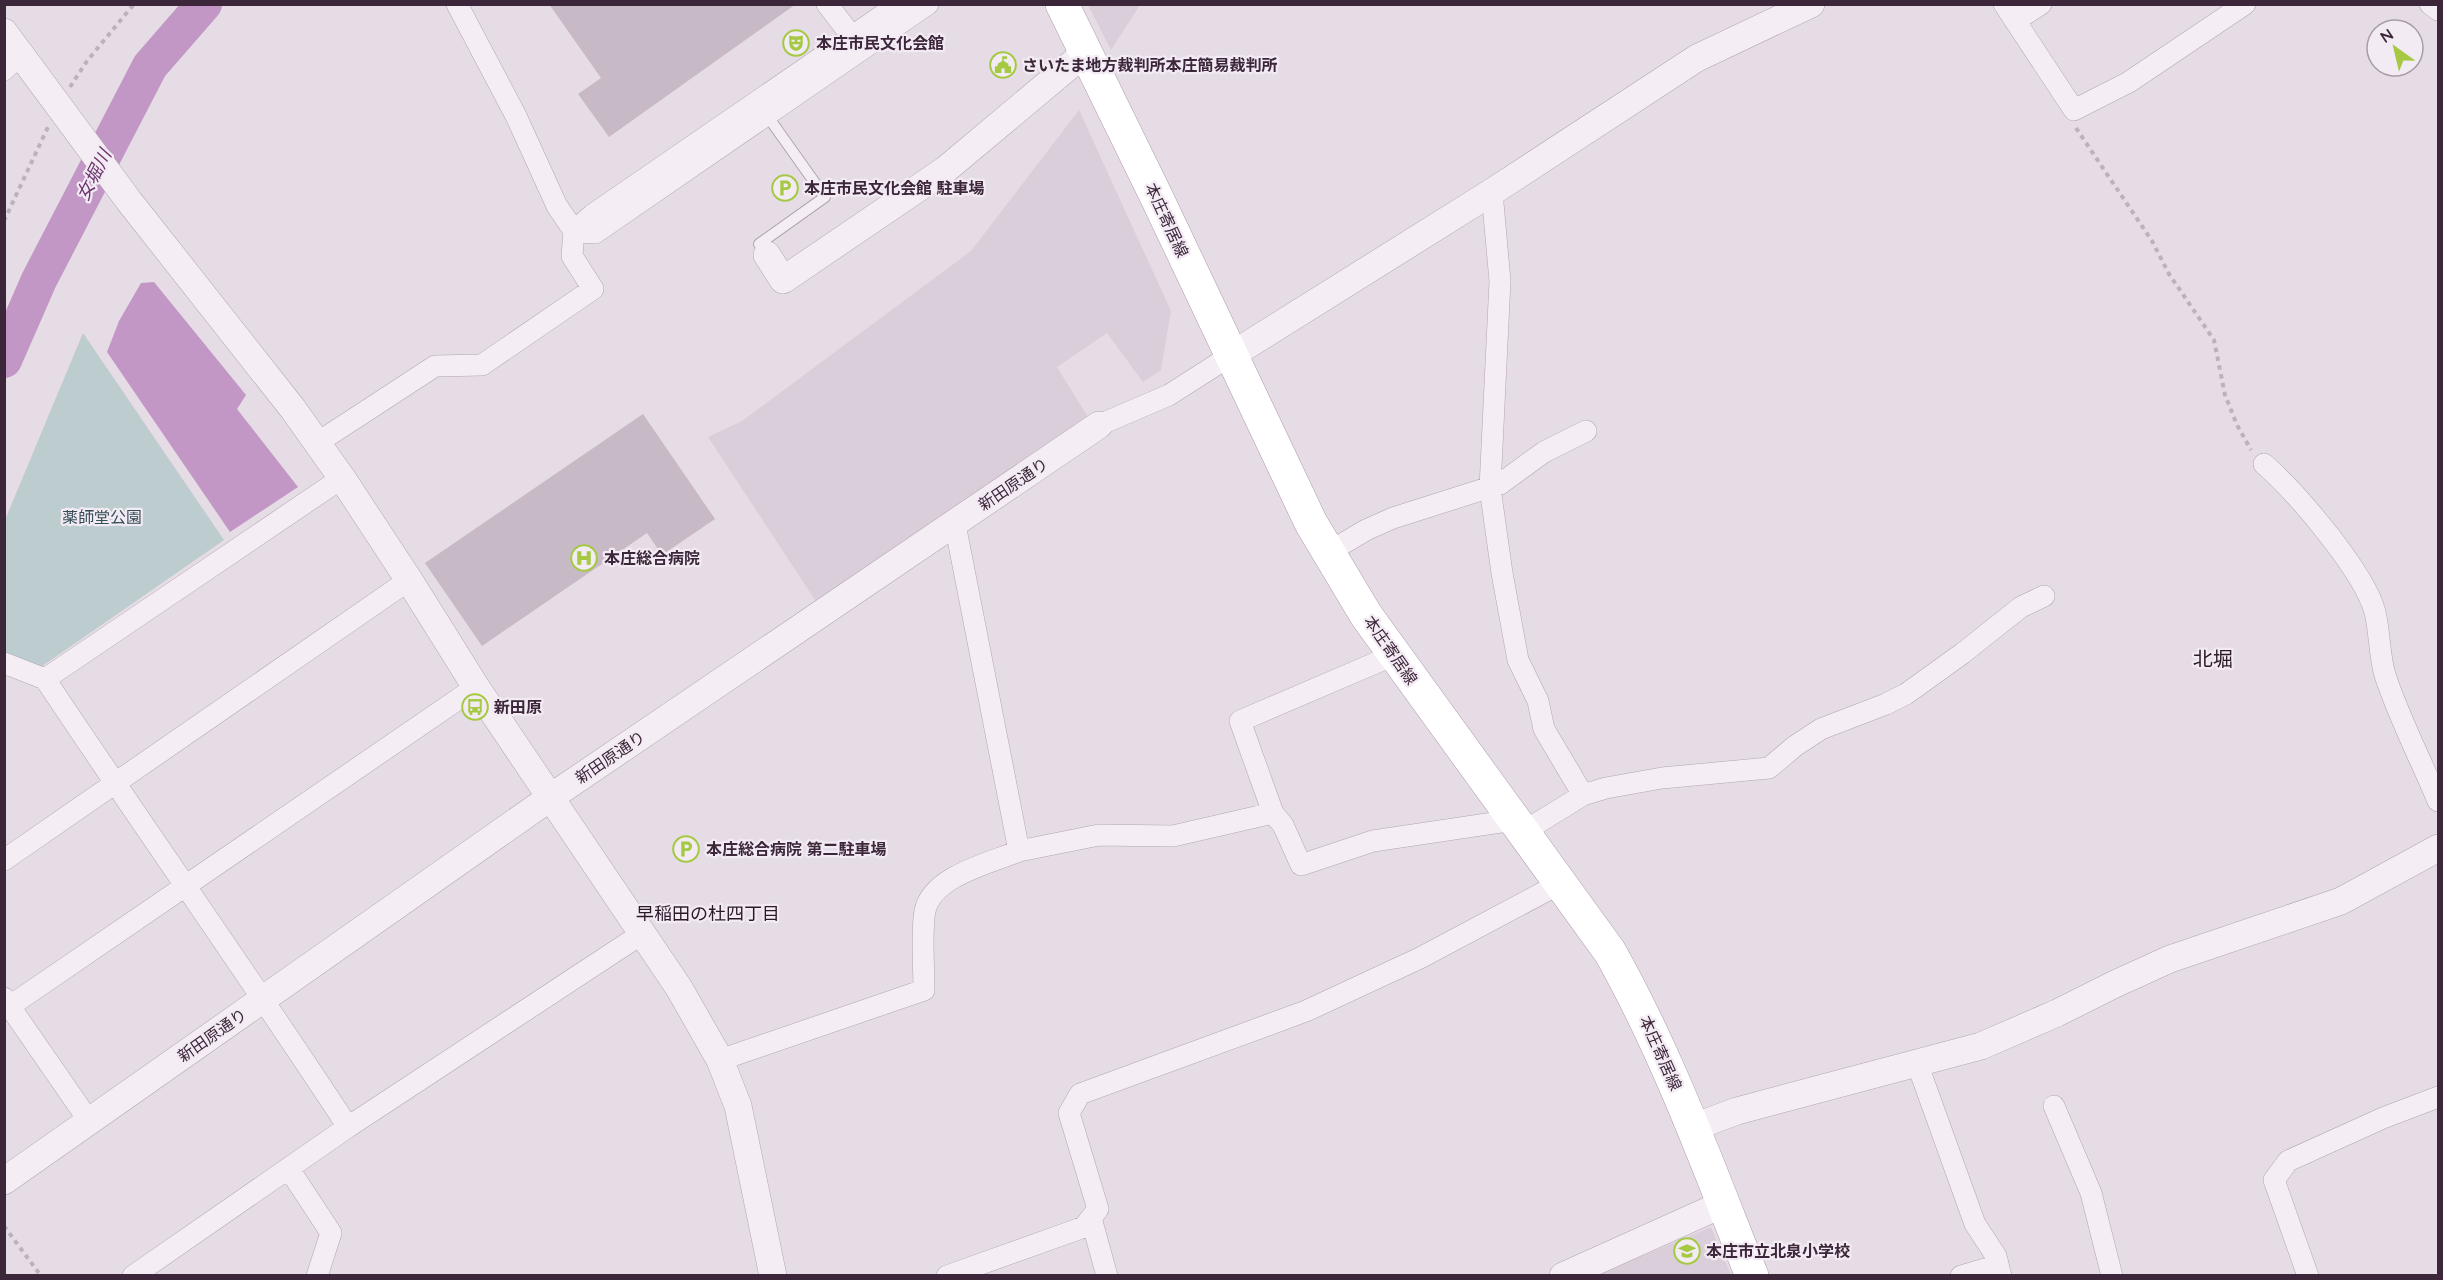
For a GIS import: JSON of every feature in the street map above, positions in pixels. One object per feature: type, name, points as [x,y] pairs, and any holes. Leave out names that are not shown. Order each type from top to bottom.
[{"type":"main road","name":"本庄寄居線","points":[[1062,4],[1311,523],[1366,615],[1610,952],[1637,1000],[1694,1127],[1752,1275]]},
{"type":"street","points":[[317,443],[435,366],[482,365],[592,290],[572,256],[574,231],[557,206],[516,116],[457,4]]},
{"type":"street","points":[[827,4],[857,43]]},
{"type":"street","points":[[857,43],[899,4]]},
{"type":"street","points":[[574,231],[592,215],[762,108],[857,43],[928,4]]},
{"type":"street","points":[[1230,356],[1492,192],[1697,58],[1811,4]]},
{"type":"street","points":[[2041,4],[2009,13],[2074,110],[2129,82],[2245,4]]},
{"type":"street","points":[[2430,4],[2439,10]]},
{"type":"street","points":[[4,32],[12,63],[64,113],[129,201],[234,333],[342,478],[476,687],[679,988],[720,1060],[738,1106],[773,1275]]},
{"type":"street","points":[[767,255],[783,280],[945,171],[1086,52]]},
{"type":"street","points":[[1492,192],[1500,281],[1490,488],[1502,573],[1518,660],[1538,701],[1544,729],[1583,795]]},
{"type":"street","name":"新田原通り","points":[[4,1181],[551,797],[1099,425],[1169,395],[1230,356]]},
{"type":"street","points":[[1329,552],[1366,530],[1394,518],[1500,484],[1544,452],[1586,431]]},
{"type":"street","points":[[2264,464],[2285,483],[2346,558],[2368,593],[2375,612],[2385,674],[2439,801]]},
{"type":"street","points":[[45,679],[342,478]]},
{"type":"street","points":[[955,524],[1019,851]]},
{"type":"street","points":[[4,860],[409,580]]},
{"type":"street","points":[[1394,655],[1240,722],[1274,813],[1283,825],[1301,865],[1373,841],[1519,826],[1583,795],[1606,788],[1662,778],[1769,768],[1795,746],[1821,729],[1906,694],[2021,607],[2044,596]]},
{"type":"street","points":[[4,663],[45,679],[114,784],[264,999],[348,1127]]},
{"type":"street","points":[[89,1121],[7,1002],[476,687]]},
{"type":"street","points":[[720,1060],[924,990],[925,911],[931,897],[947,880],[1019,851],[1099,835],[1173,836],[1274,813]]},
{"type":"street","points":[[1694,1127],[1737,1111],[1992,1041],[2057,1014],[2170,959],[2342,901],[2439,848]]},
{"type":"street","points":[[947,1275],[1084,1227],[1098,1209],[1069,1113],[1080,1094],[1306,1011],[1420,958],[1561,883]]},
{"type":"street","points":[[133,1275],[348,1127],[643,933]]},
{"type":"street","points":[[1917,1063],[1976,1224],[1996,1256],[2000,1270],[1961,1275]]},
{"type":"street","points":[[2308,1275],[2274,1180],[2288,1161],[2383,1118],[2439,1097]]},
{"type":"street","points":[[2054,1106],[2091,1193],[2112,1275]]},
{"type":"street","points":[[289,1169],[332,1233],[317,1275]]},
{"type":"street","points":[[1563,1275],[1723,1204]]},
{"type":"street","points":[[1091,1218],[1107,1275]]},
{"type":"lane","points":[[762,108],[825,197],[759,244],[767,255]]},
{"type":"path","points":[[2074,110],[2075,126],[2152,241],[2169,274],[2214,340],[2225,395],[2236,425],[2247,445],[2264,464]]},
{"type":"path","points":[[4,1226],[41,1275]]},
{"type":"shaded area","points":[[1088,5],[1140,5],[1111,50]]},
{"type":"shaded area","points":[[1079,110],[1171,311],[1161,370],[1143,382],[1107,333],[1057,367],[1088,417],[817,603],[708,437],[742,421],[971,251]]},
{"type":"shaded area","points":[[154,282],[246,395],[237,409],[298,487],[230,532],[107,352],[119,321],[141,283]]},
{"type":"shaded area","name":"本庄市立北泉小学校","points":[[1711,1227],[1731,1275],[1594,1276]]},
{"type":"green space","name":"薬師堂公園","points":[[83,333],[224,540],[38,669],[5,656],[5,520]]},
{"type":"building","name":"本庄市民文化会館","points":[[549,4],[796,4],[609,137],[578,94],[601,78]]},
{"type":"building","points":[[643,414],[715,519],[662,555],[647,533],[482,646],[425,563]]},
{"type":"waterway","name":"女堀川","points":[[4,360],[39,280],[150,66],[204,4]]},
{"type":"place","name":"本庄市民文化会館","points":[[796,43]]},
{"type":"place","name":"さいたま地方裁判所本庄簡易裁判所","points":[[1003,65]]},
{"type":"place","name":"本庄市民文化会館 駐車場","points":[[785,188]]},
{"type":"place","name":"本庄総合病院","points":[[584,558]]},
{"type":"place","name":"新田原","points":[[475,707]]},
{"type":"place","name":"本庄総合病院 第二駐車場","points":[[686,849]]},
{"type":"place","name":"本庄市立北泉小学校","points":[[1687,1251]]},
{"type":"district","name":"北堀","points":[[2213,659]]},
{"type":"district","name":"早稲田の杜四丁目","points":[[708,914]]}]
